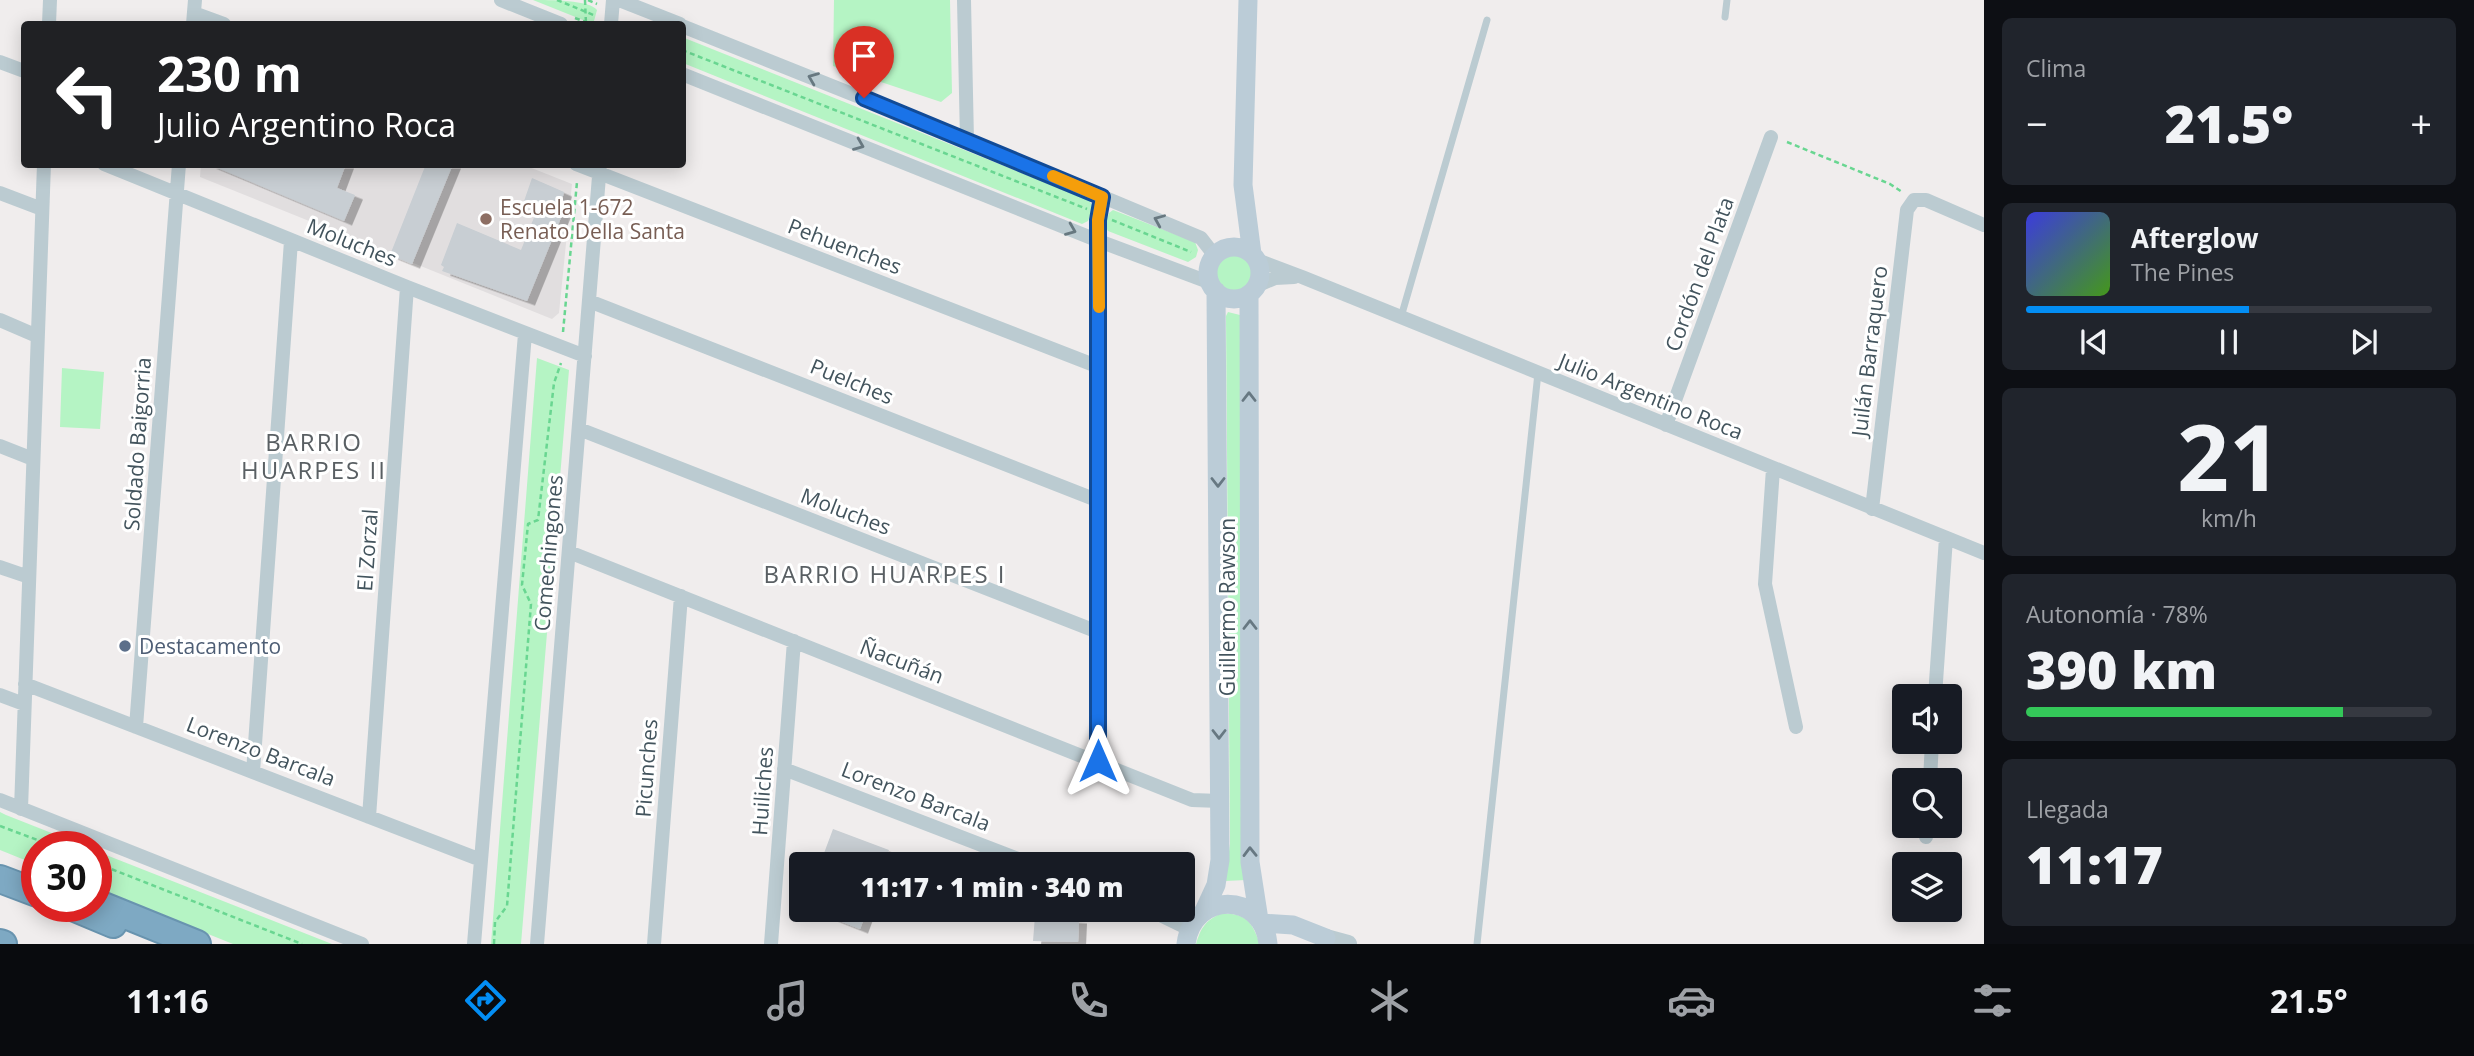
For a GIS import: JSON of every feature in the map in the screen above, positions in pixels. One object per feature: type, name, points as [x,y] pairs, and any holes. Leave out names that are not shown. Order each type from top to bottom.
[{"type":"highway","points":[[0,866],[21,874]]},
{"type":"highway","points":[[0,879],[21,887]]},
{"type":"highway","points":[[112,909],[197,944]]},
{"type":"highway","points":[[109,922],[163,944]]},
{"type":"main road","points":[[1243,186],[1224,251],[1209,269],[1213,287],[1222,295],[1236,298],[1253,290],[1260,273],[1254,257],[1243,186],[1248,0]]},
{"type":"main road","points":[[1224,251],[1247,250],[1254,257]]},
{"type":"main road","name":"Guillermo Rawson","points":[[1187,937],[1204,911],[1216,885],[1219,870],[1213,287]]},
{"type":"main road","name":"Guillermo Rawson","points":[[1253,290],[1250,862],[1260,921],[1268,935],[1268,944]]},
{"type":"main road","points":[[1204,911],[1215,905],[1237,905],[1251,911],[1260,921],[1293,925],[1329,941]]},
{"type":"main road","points":[[1297,944],[1329,941]]},
{"type":"street","points":[[49,21],[50,0]]},
{"type":"street","points":[[501,0],[554,21]]},
{"type":"street","points":[[611,21],[613,0]]},
{"type":"street","points":[[619,0],[671,21]]},
{"type":"street","points":[[964,0],[967,140]]},
{"type":"street","points":[[194,12],[216,21]]},
{"type":"street","points":[[686,27],[967,140],[1201,238],[1224,251]]},
{"type":"street","points":[[0,62],[21,70]]},
{"type":"street","points":[[686,76],[1213,287]]},
{"type":"street","name":"Cordón del Plata","points":[[1666,425],[1771,137]]},
{"type":"street","points":[[21,809],[44,168]]},
{"type":"street","name":"Moluches","points":[[113,168],[585,356]]},
{"type":"street","name":"Soldado Baigorria","points":[[136,727],[179,168]]},
{"type":"street","name":"Comechingones","points":[[537,944],[599,169]]},
{"type":"street","name":"Pehuenches","points":[[599,169],[1099,367]]},
{"type":"street","points":[[0,193],[42,209]]},
{"type":"street","points":[[1098,761],[1099,214],[1102,197]]},
{"type":"street","points":[[1914,200],[1926,200],[1984,225]]},
{"type":"street","name":"Juilán Barraquero","points":[[1872,509],[1907,210],[1914,200]]},
{"type":"street","points":[[253,772],[291,240]]},
{"type":"street","name":"Julio Argentino Roca","points":[[1254,257],[1984,553]]},
{"type":"street","name":"Julio Argentino Roca","points":[[1253,290],[1275,278],[1302,277]]},
{"type":"street","name":"El Zorzal","points":[[369,817],[407,287]]},
{"type":"street","name":"Puelches","points":[[589,301],[1098,501]]},
{"type":"street","points":[[0,320],[37,336]]},
{"type":"street","name":"Comechingones","points":[[474,944],[525,334]]},
{"type":"street","name":"Moluches","points":[[579,429],[1098,632]]},
{"type":"street","points":[[0,446],[33,459]]},
{"type":"street","points":[[1773,469],[1765,584],[1796,727]]},
{"type":"street","points":[[1936,684],[1945,538]]},
{"type":"street","name":"Ñacuñán","points":[[569,552],[1192,800],[1220,802]]},
{"type":"street","points":[[0,567],[29,578]]},
{"type":"street","name":"Picunches","points":[[654,944],[681,596]]},
{"type":"street","name":"Huiliches","points":[[771,944],[794,641]]},
{"type":"street","name":"Lorenzo Barcala","points":[[25,684],[481,860]]},
{"type":"street","points":[[0,695],[24,704]]},
{"type":"street","name":"Lorenzo Barcala","points":[[784,769],[1000,852]]},
{"type":"street","points":[[0,800],[362,944]]},
{"type":"street","points":[[1166,922],[1187,937]]},
{"type":"street","points":[[1329,941],[1348,944]]},
{"type":"lane","points":[[1725,17],[1727,0]]},
{"type":"lane","points":[[1401,317],[1487,20]]},
{"type":"lane","points":[[1477,944],[1539,372]]},
{"type":"path","points":[[556,0],[606,21]]},
{"type":"path","points":[[585,0],[586,21]]},
{"type":"path","points":[[686,52],[1191,252]]},
{"type":"path","points":[[1771,137],[1800,146],[1890,184],[1914,200]]},
{"type":"path","points":[[494,944],[495,922],[507,906],[530,604],[522,585],[528,524],[538,520],[554,383],[561,367],[577,168]]},
{"type":"path","points":[[0,826],[21,834]]},
{"type":"path","points":[[112,869],[302,944]]},
{"type":"shaded area","name":"Escuela 1-672 Renato Della Santa","points":[[201,168],[532,168],[572,184],[559,313],[552,319],[200,177]]},
{"type":"green space","points":[[533,0],[586,4],[597,10],[594,21],[586,21]]},
{"type":"green space","points":[[834,0],[950,0],[952,93],[941,102],[833,66]]},
{"type":"green space","points":[[686,39],[1089,200],[1093,207],[1088,221],[1082,224],[686,64]]},
{"type":"green space","points":[[1113,210],[1195,242],[1198,250],[1196,257],[1188,262],[1108,231],[1105,225],[1109,213]]},
{"type":"green space","points":[[1235,253],[1248,259],[1254,272],[1248,285],[1235,291],[1222,285],[1216,272],[1222,259]]},
{"type":"green space","points":[[1228,312],[1240,315],[1246,880],[1225,881],[1230,844]]},
{"type":"green space","points":[[537,358],[569,370],[521,944],[491,944]]},
{"type":"green space","points":[[62,368],[104,372],[100,429],[60,427]]},
{"type":"green space","points":[[0,812],[46,831],[21,831],[21,859],[0,850]]},
{"type":"green space","points":[[112,857],[332,944],[233,944],[112,895]]},
{"type":"green space","points":[[1220,914],[1236,915],[1247,920],[1260,944],[1196,944],[1204,926]]},
{"type":"building","points":[[218,168],[344,168],[337,188],[355,195],[344,221]]},
{"type":"building","points":[[424,168],[451,168],[412,264],[390,255]]},
{"type":"building","points":[[532,178],[564,192],[562,200],[567,203],[527,301],[442,271],[444,267],[441,265],[457,223],[521,250],[537,210],[523,204]]},
{"type":"building","points":[[833,829],[889,850],[888,852],[824,852]]},
{"type":"building","points":[[842,922],[863,922],[860,929]]},
{"type":"building","points":[[1035,922],[1079,922],[1078,942],[1033,941]]},
{"type":"slow traffic","points":[[1053,176],[1102,197],[1098,220],[1099,307]]},
{"type":"place","name":"Escuela 1-672 Renato Della Santa","points":[[486,219]]},
{"type":"place","name":"Destacamento","points":[[125,646]]},
{"type":"district","name":"BARRIO HUARPES II","points":[[314,455]]},
{"type":"district","name":"BARRIO HUARPES I","points":[[885,573]]},
{"type":"route","points":[[864,98],[1102,197],[1098,220],[1098,761]]}]
